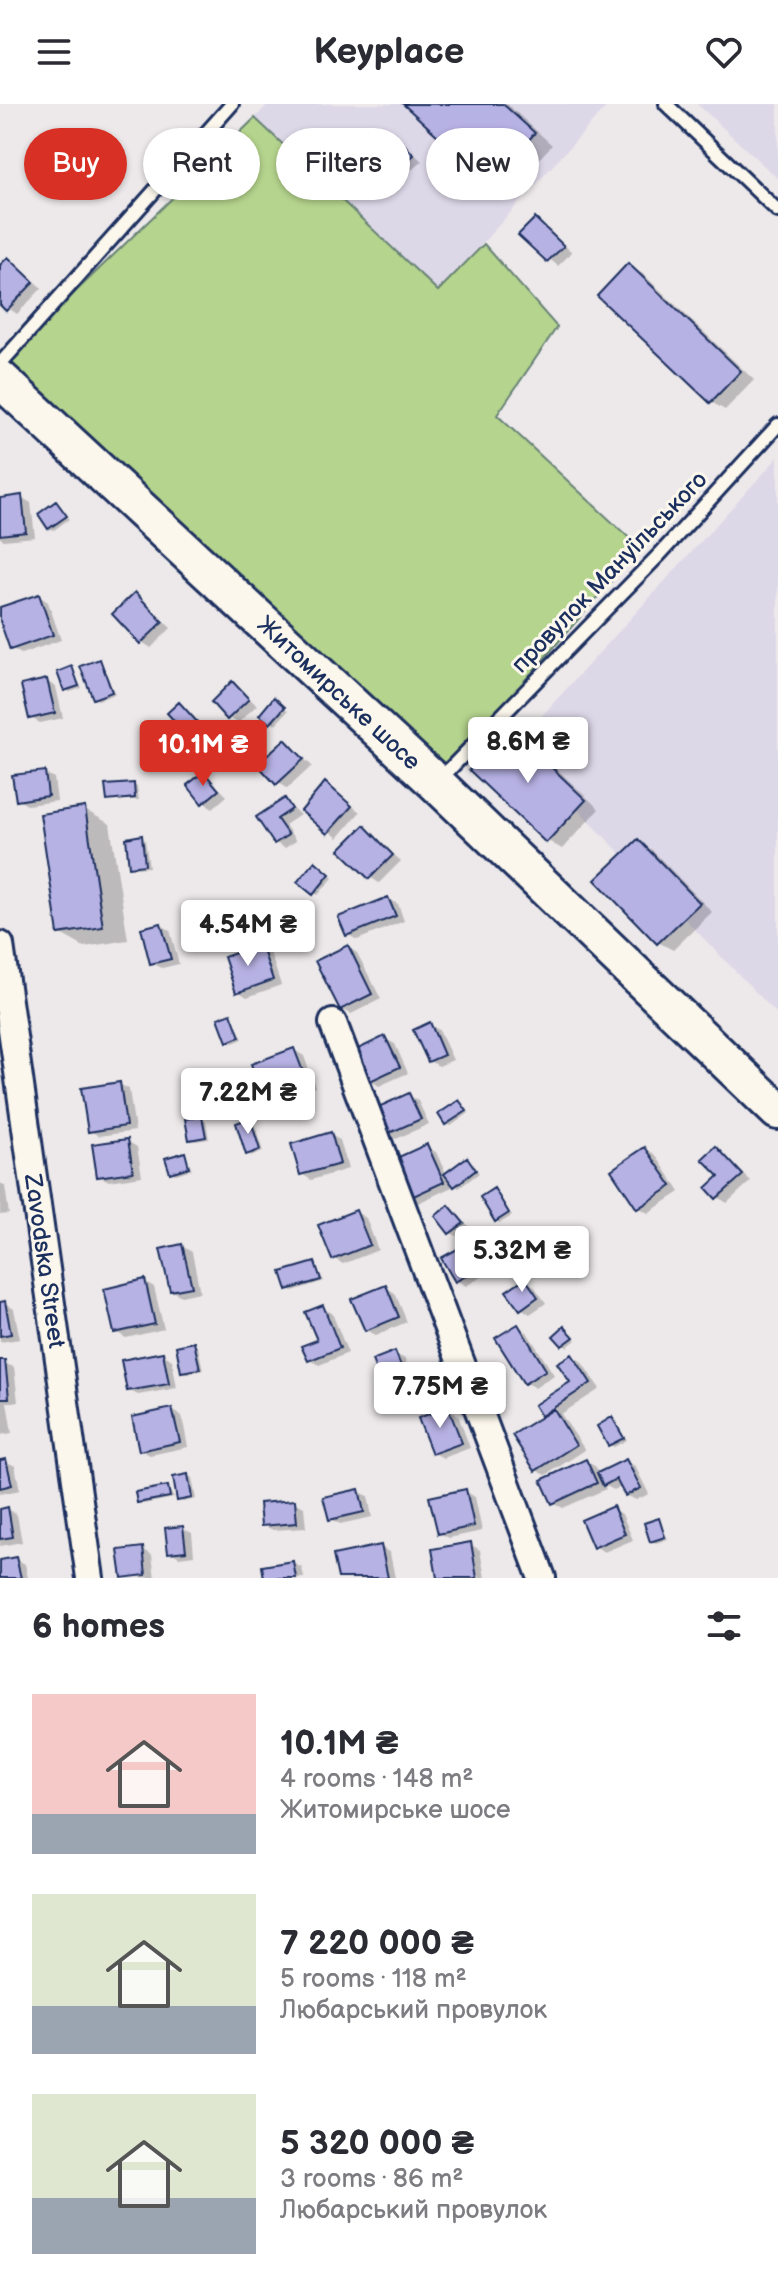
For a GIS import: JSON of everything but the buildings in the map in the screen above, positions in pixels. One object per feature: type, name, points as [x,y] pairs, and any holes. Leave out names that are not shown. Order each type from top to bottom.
[{"type":"main road","name":"Житомирське шосе","points":[[0,379],[436,783],[778,1111]]},
{"type":"street","name":"Zavodska Street","points":[[0,945],[90,1578]]},
{"type":"street","points":[[333,1023],[542,1578]]},
{"type":"lane","points":[[0,364],[232,104]]},
{"type":"lane","points":[[666,104],[778,211]]},
{"type":"lane","name":"провулок Мануїльського","points":[[436,783],[660,554],[778,425]]},
{"type":"shaded area","points":[[268,104],[609,104],[539,181],[539,128],[426,128],[426,200],[522,200],[438,292],[341,200],[410,200],[410,128],[276,128],[276,138],[255,118]]},
{"type":"shaded area","points":[[697,104],[778,104],[778,179]]},
{"type":"shaded area","points":[[778,457],[778,1015],[515,745]]},
{"type":"green space","points":[[255,118],[276,138],[276,200],[342,200],[438,291],[484,244],[557,327],[497,415],[640,548],[436,783],[0,365],[170,200],[260,200],[260,128],[245,128]]}]
